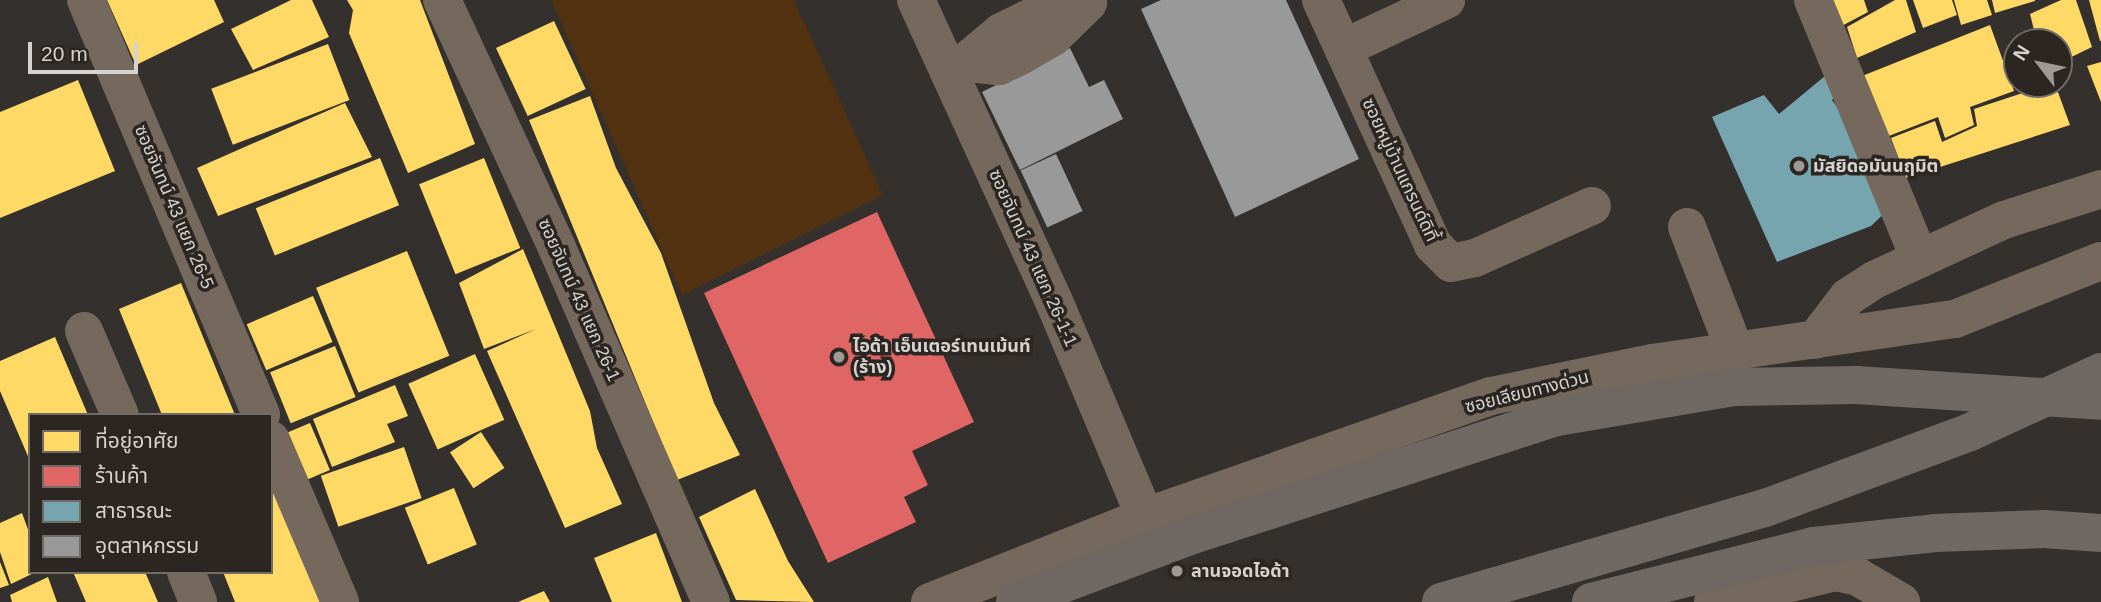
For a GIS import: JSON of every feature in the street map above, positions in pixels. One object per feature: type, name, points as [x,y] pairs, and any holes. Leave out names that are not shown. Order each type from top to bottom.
[{"type":"highway","points":[[1441,602],[1765,508],[1970,432],[2101,372]]},
{"type":"highway","points":[[1015,602],[1190,536],[1558,416],[1735,387],[1856,385],[2101,401]]},
{"type":"highway","points":[[1591,602],[1814,546],[1935,533],[2044,529],[2101,534]]},
{"type":"street","name":"ซอยจันทน์ 43 แยก 26-5","points":[[86,0],[260,413]]},
{"type":"street","name":"ซอยจันทน์ 43 แยก 26-1","points":[[442,0],[557,247],[711,602]]},
{"type":"street","name":"ซอยจันทน์ 43 แยก 26-1-1","points":[[916,0],[960,69],[1145,517]]},
{"type":"street","name":"ซอยหมู่บ้านแกรนด์ดิที้","points":[[1321,0],[1433,245],[1451,263],[1475,258],[1592,206]]},
{"type":"street","points":[[1344,48],[1446,0]]},
{"type":"street","points":[[1813,0],[1920,259]]},
{"type":"street","points":[[960,69],[1011,27],[1040,13],[1086,3]]},
{"type":"street","points":[[1815,340],[1847,298],[1920,259],[2004,220],[2101,189]]},
{"type":"street","points":[[1687,227],[1735,351]]},
{"type":"street","name":"ซอยเลียบทางด่วน","points":[[930,602],[1145,517],[1492,396],[1735,351],[1955,319],[2101,261]]},
{"type":"street","points":[[84,331],[119,413]]},
{"type":"street","points":[[274,452],[340,602]]},
{"type":"street","points":[[1713,602],[1835,572],[1858,577],[1901,602]]},
{"type":"street","points":[[187,574],[198,602]]},
{"type":"shaded area","points":[[551,0],[794,0],[883,195],[682,295]]},
{"type":"building: ที่อยู่อาศัย","points":[[107,0],[214,0],[224,22],[136,65]]},
{"type":"building: ที่อยู่อาศัย","points":[[291,0],[312,0],[329,37],[253,70],[231,29]]},
{"type":"building: ที่อยู่อาศัย","points":[[347,0],[420,0],[475,144],[408,173],[349,33],[353,10]]},
{"type":"building: ที่อยู่อาศัย","points":[[1826,0],[1864,0],[1868,12],[1836,29]]},
{"type":"building: ที่อยู่อาศัย","points":[[1895,0],[1906,0],[1916,32],[1857,58],[1847,27]]},
{"type":"building: ที่อยู่อาศัย","points":[[1913,0],[1952,0],[1957,15],[1923,28]]},
{"type":"building: ที่อยู่อาศัย","points":[[1954,0],[1987,0],[1992,15],[1961,25]]},
{"type":"building: ที่อยู่อาศัย","points":[[1992,0],[2035,0],[2035,1],[1995,13]]},
{"type":"building: ที่อยู่อาศัย","points":[[2061,0],[2076,0],[2092,47],[2073,56],[2073,28],[2034,28],[2030,14]]},
{"type":"building: ที่อยู่อาศัย","points":[[2089,0],[2101,0],[2101,41],[2100,41]]},
{"type":"building: ที่อยู่อาศัย","points":[[554,21],[586,89],[528,116],[496,48]]},
{"type":"building: ที่อยู่อาศัย","points":[[1990,25],[2003,61],[2003,95],[1970,107],[1974,125],[1945,138],[1938,117],[1886,137],[1862,76]]},
{"type":"building: ที่อยู่อาศัย","points":[[328,44],[350,100],[233,145],[211,89]]},
{"type":"building: ที่อยู่อาศัย","points":[[2101,62],[2101,102],[2087,66]]},
{"type":"building: ที่อยู่อาศัย","points":[[78,80],[115,171],[0,218],[0,112]]},
{"type":"building: ที่อยู่อาศัย","points":[[590,96],[616,168],[661,253],[714,403],[740,455],[677,480],[529,120]]},
{"type":"building: ที่อยู่อาศัย","points":[[2007,98],[2060,98],[2070,125],[1906,178],[1891,138],[1935,121],[1942,142],[1977,126],[1974,109]]},
{"type":"building: ที่อยู่อาศัย","points":[[345,103],[372,157],[218,216],[197,168]]},
{"type":"building: ที่อยู่อาศัย","points":[[380,158],[399,205],[275,255],[256,208]]},
{"type":"building: ที่อยู่อาศัย","points":[[484,158],[520,248],[455,274],[419,184]]},
{"type":"building: ที่อยู่อาศัย","points":[[523,249],[590,411],[597,448],[622,504],[565,528],[487,351],[536,329],[484,349],[459,283]]},
{"type":"building: ที่อยู่อาศัย","points":[[407,251],[449,356],[358,392],[316,288]]},
{"type":"building: ที่อยู่อาศัย","points":[[181,283],[234,413],[161,413],[119,309]]},
{"type":"building: ที่อยู่อาศัย","points":[[313,296],[333,342],[266,370],[247,324]]},
{"type":"building: ที่อยู่อาศัย","points":[[55,337],[87,413],[28,413],[28,456],[0,391],[0,361]]},
{"type":"building: ที่อยู่อาศัย","points":[[335,346],[356,397],[291,423],[270,372]]},
{"type":"building: ที่อยู่อาศัย","points":[[475,354],[504,420],[438,449],[408,384]]},
{"type":"building: ที่อยู่อาศัย","points":[[395,385],[408,416],[387,424],[395,442],[332,467],[313,419]]},
{"type":"building: ที่อยู่อาศัย","points":[[310,423],[330,470],[303,481],[283,434]]},
{"type":"building: ที่อยู่อาศัย","points":[[481,432],[504,468],[473,488],[450,452]]},
{"type":"building: ที่อยู่อาศัย","points":[[404,447],[422,498],[338,527],[321,476]]},
{"type":"building: ที่อยู่อาศัย","points":[[273,484],[321,602],[235,602],[224,574],[273,574]]},
{"type":"building: ที่อยู่อาศัย","points":[[454,488],[477,545],[428,564],[405,508]]},
{"type":"building: ที่อยู่อาศัย","points":[[755,489],[788,561],[814,602],[736,600],[699,517]]},
{"type":"building: ที่อยู่อาศัย","points":[[22,513],[28,530],[28,574],[32,574],[11,584],[0,552],[0,523]]},
{"type":"building: ที่อยู่อาศัย","points":[[656,533],[682,602],[612,602],[594,558]]},
{"type":"building: ที่อยู่อาศัย","points":[[0,562],[9,585],[0,588]]},
{"type":"building: ที่อยู่อาศัย","points":[[74,574],[146,574],[158,602],[86,602]]},
{"type":"building: ที่อยู่อาศัย","points":[[48,577],[57,602],[12,602],[10,595]]},
{"type":"building: ที่อยู่อาศัย","points":[[544,591],[550,602],[518,602]]},
{"type":"building: ร้านค้า","name":"ไอด้า เอ็นเตอร์เทนเม้นท์ (ร้าง)","points":[[877,212],[974,422],[912,451],[928,485],[904,497],[916,522],[828,563],[704,293]]},
{"type":"building: สาธารณะ","name":"มัสยิดอมันนฤมิต","points":[[1825,76],[1836,95],[1832,100],[1868,150],[1857,158],[1891,207],[1871,226],[1777,262],[1712,117],[1764,95],[1779,114]]},
{"type":"building: อุตสาหกรรม","points":[[1161,0],[1286,0],[1359,159],[1235,217],[1141,9]]},
{"type":"building: อุตสาหกรรม","points":[[1070,48],[1089,87],[1104,80],[1123,119],[1020,170],[982,92]]},
{"type":"building: อุตสาหกรรม","points":[[1056,154],[1083,211],[1047,228],[1021,170]]},
{"type":"place","name":"มัสยิดอมันนฤมิต","points":[[1799,166]]},
{"type":"place","name":"ไอด้า เอ็นเตอร์เทนเม้นท์ (ร้าง)","points":[[839,357]]},
{"type":"place","name":"ลานจอดไอด้า","points":[[1177,571]]}]
